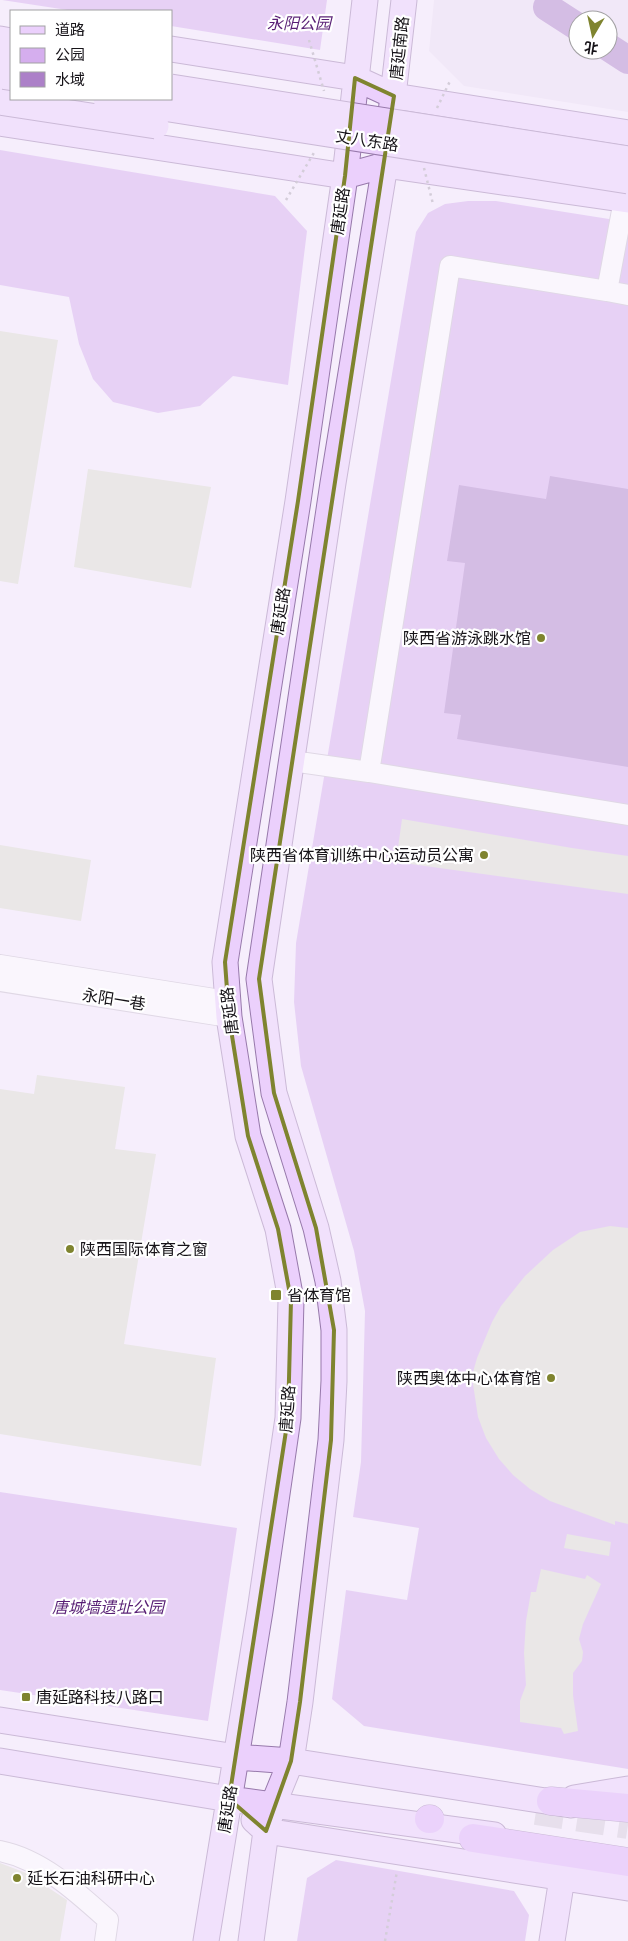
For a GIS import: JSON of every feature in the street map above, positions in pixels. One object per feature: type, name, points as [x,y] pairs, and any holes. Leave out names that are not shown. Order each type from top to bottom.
[{"type":"highway","points":[[551,1801],[628,1808]]},
{"type":"highway","points":[[474,1838],[628,1862]]},
{"type":"main road","points":[[355,78],[365,0]]},
{"type":"main road","name":"唐延南路","points":[[394,96],[404,0]]},
{"type":"main road","points":[[172,49],[355,78],[394,96],[628,133]]},
{"type":"main road","points":[[172,65],[207,70],[268,63]]},
{"type":"main road","name":"唐延路","points":[[206,1941],[260,1611],[288,1418],[291,1300],[278,1229],[248,1136],[228,1009],[225,962],[298,501],[345,176],[355,78]]},
{"type":"main road","name":"丈八东路","points":[[172,87],[628,159]]},
{"type":"main road","name":"唐延路","points":[[251,1941],[266,1831],[273,1805],[291,1761],[300,1702],[331,1440],[334,1338],[328,1281],[316,1228],[274,1093],[259,979],[333,483],[385,165],[394,96]]},
{"type":"main road","name":"丈八东路","points":[[112,100],[626,193]]},
{"type":"main road","points":[[0,102],[156,126],[238,159]]},
{"type":"main road","points":[[0,122],[345,176]]},
{"type":"main road","name":"丈八东路","points":[[345,176],[385,165],[626,193]]},
{"type":"main road","points":[[0,1720],[236,1757],[291,1761],[628,1814]]},
{"type":"main road","points":[[0,1761],[273,1805],[628,1853]]},
{"type":"main road","points":[[551,1801],[628,1789]]},
{"type":"main road","points":[[229,1798],[266,1831],[628,1888]]},
{"type":"main road","points":[[552,1941],[562,1878]]},
{"type":"street","points":[[608,291],[626,193]]},
{"type":"street","points":[[369,772],[450,266],[628,294]]},
{"type":"street","points":[[292,761],[628,815]]},
{"type":"street","name":"永阳一巷","points":[[0,965],[228,1009]]},
{"type":"street","name":"永阳一巷","points":[[0,980],[228,1009]]},
{"type":"street","points":[[0,1851],[15,1854],[70,1885],[108,1920],[105,1941]]},
{"type":"path","points":[[309,40],[325,97]]},
{"type":"path","points":[[433,115],[451,79]]},
{"type":"path","points":[[286,200],[317,148]]},
{"type":"path","points":[[423,164],[433,204]]},
{"type":"path","points":[[386,1941],[400,1852]]},
{"type":"highlighted area","points":[[355,78],[394,96],[259,979],[274,1093],[316,1228],[334,1330],[331,1440],[300,1702],[291,1761],[266,1831],[229,1799],[288,1418],[291,1300],[278,1229],[248,1136],[229,1017],[225,962],[298,501],[345,176]]},
{"type":"shaded area","points":[[434,0],[628,0],[628,112],[464,86],[429,51]]},
{"type":"green space","name":"永阳公园","points":[[2,0],[327,0],[320,50],[172,26],[172,10],[67,10]]},
{"type":"green space","points":[[0,150],[275,196],[307,231],[288,385],[233,376],[200,406],[158,413],[113,402],[93,379],[79,344],[69,297],[0,285]]},
{"type":"green space","points":[[468,201],[496,201],[628,222],[628,1769],[364,1726],[332,1699],[346,1590],[407,1600],[419,1528],[353,1517],[361,1462],[365,1311],[354,1251],[301,1066],[294,1002],[296,943],[416,232],[428,213],[445,204]]},
{"type":"green space","name":"唐城墙遗址公园","points":[[0,1492],[237,1528],[208,1721],[0,1690]]},
{"type":"green space","points":[[336,1860],[514,1891],[529,1915],[525,1941],[297,1941],[307,1878]]},
{"type":"water","name":"陕西省游泳跳水馆","points":[[550,476],[628,489],[628,767],[457,739],[461,715],[444,713],[465,563],[447,561],[459,485],[546,499]]},
{"type":"building","points":[[0,331],[58,340],[18,584],[0,581]]},
{"type":"building","points":[[88,469],[211,487],[191,588],[74,567]]},
{"type":"building","name":"陕西省体育训练中心运动员公寓","points":[[402,819],[628,856],[628,894],[396,862]]},
{"type":"building","points":[[0,845],[91,860],[81,921],[0,908]]},
{"type":"building","name":"陕西国际体育之窗","points":[[37,1075],[125,1087],[115,1149],[156,1154],[124,1344],[216,1358],[201,1466],[0,1434],[0,1089],[34,1094]]},
{"type":"building","name":"陕西奥体中心体育馆","points":[[610,1226],[628,1228],[628,1524],[615,1521],[615,1525],[550,1501],[530,1489],[513,1475],[499,1459],[486,1438],[478,1417],[473,1384],[473,1372],[477,1358],[492,1322],[501,1306],[525,1276],[553,1250],[580,1232]]},
{"type":"building","points":[[567,1534],[611,1542],[609,1556],[564,1548]]},
{"type":"building","points":[[541,1569],[585,1579],[587,1575],[601,1584],[583,1624],[579,1639],[583,1652],[582,1661],[573,1673],[573,1695],[578,1731],[564,1734],[561,1728],[520,1722],[520,1701],[526,1685],[524,1653],[526,1621],[531,1592],[536,1592]]},
{"type":"building","name":"延长石油科研中心","points":[[0,1863],[26,1873],[67,1900],[60,1941],[0,1941]]},
{"type":"waterway","points":[[547,7],[568,21]]},
{"type":"waterway","points":[[618,54],[628,60]]},
{"type":"tunnel","points":[[536,1811],[628,1825]]},
{"type":"place","name":"陕西省游泳跳水馆","points":[[541,638]]},
{"type":"place","name":"陕西省体育训练中心运动员公寓","points":[[484,855]]},
{"type":"place","name":"陕西国际体育之窗","points":[[70,1249]]},
{"type":"place","name":"省体育馆","points":[[276,1295]]},
{"type":"place","name":"陕西奥体中心体育馆","points":[[551,1378]]},
{"type":"place","name":"唐延路科技八路口","points":[[26,1697]]},
{"type":"place","name":"延长石油科研中心","points":[[17,1878]]}]
